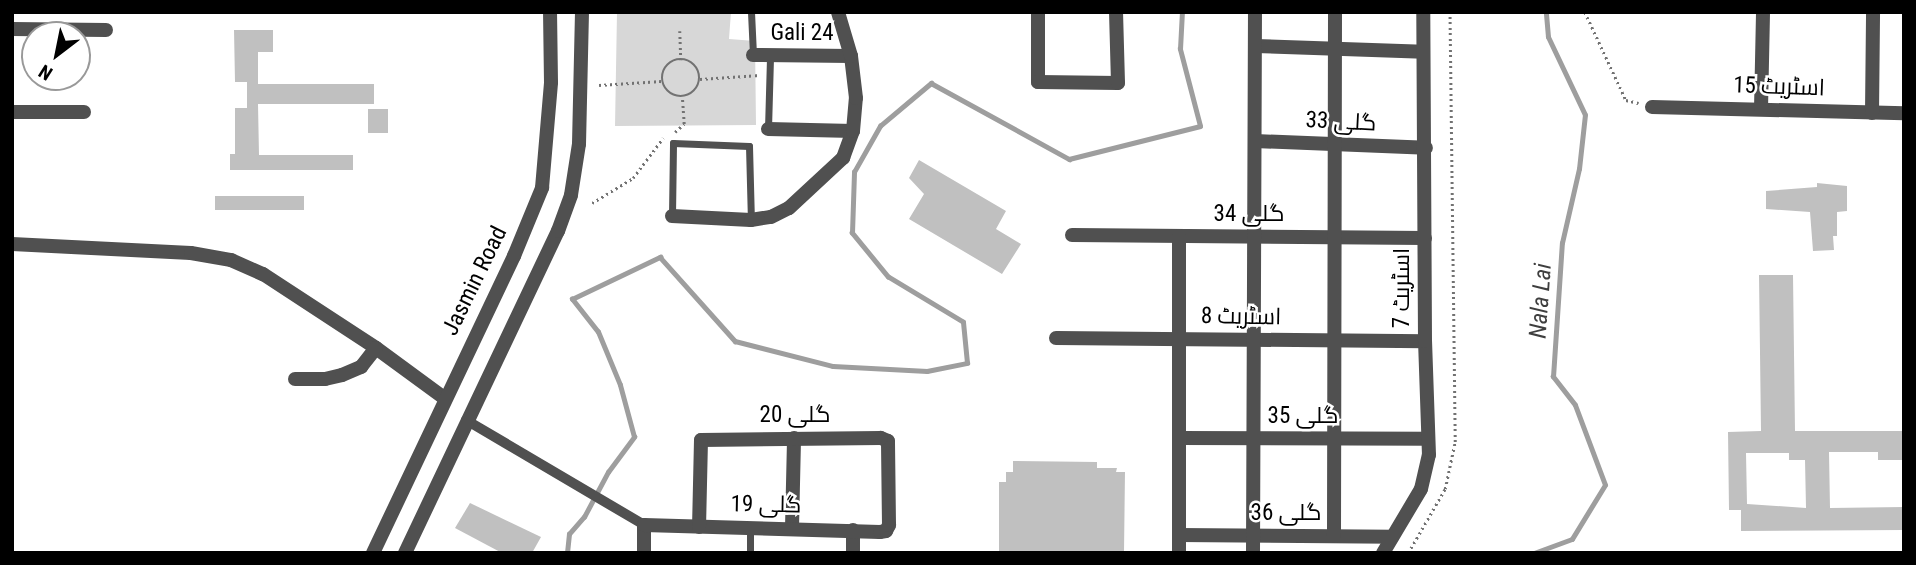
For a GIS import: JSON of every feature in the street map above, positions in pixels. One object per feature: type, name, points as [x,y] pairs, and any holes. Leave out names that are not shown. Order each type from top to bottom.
[{"type":"street","name":"Jasmin Road","points":[[373,553],[444,398],[514,256],[542,188],[551,82],[550,12]]},
{"type":"street","points":[[405,553],[558,231],[570,195],[579,144],[582,12]]},
{"type":"street","points":[[673,216],[751,220],[771,217],[789,208],[843,158],[853,131],[856,98],[850,56],[838,12]]},
{"type":"street","points":[[1038,12],[1038,82],[1118,83],[1116,12]]},
{"type":"street","points":[[1253,553],[1255,12]]},
{"type":"street","points":[[1334,536],[1335,12]]},
{"type":"street","name":"اسٹریٹ 7","points":[[1383,553],[1421,489],[1428,468],[1423,12]]},
{"type":"street","points":[[1761,109],[1763,12]]},
{"type":"street","points":[[1872,113],[1873,12]]},
{"type":"street","points":[[12,29],[106,30]]},
{"type":"street","points":[[1255,47],[1423,52]]},
{"type":"street","name":"Gali 24","points":[[753,55],[850,56]]},
{"type":"street","name":"اسٹریٹ 15","points":[[1652,107],[1904,113]]},
{"type":"street","points":[[12,112],[84,112]]},
{"type":"street","points":[[768,130],[853,131]]},
{"type":"street","name":"گلی 33","points":[[1255,141],[1426,148]]},
{"type":"street","name":"گلی 34","points":[[1072,235],[1425,238]]},
{"type":"street","points":[[1179,236],[1179,553]]},
{"type":"street","points":[[12,244],[191,253],[231,260],[263,274],[376,348],[444,398]]},
{"type":"street","name":"اسٹریٹ 8","points":[[1056,338],[1425,341]]},
{"type":"street","points":[[295,379],[325,379],[342,375],[361,367],[376,348]]},
{"type":"street","points":[[466,420],[644,525],[644,553]]},
{"type":"street","points":[[792,528],[794,438]]},
{"type":"street","name":"گلی 20","points":[[699,527],[701,440],[881,438],[888,442],[889,525],[886,531]]},
{"type":"street","name":"گلی 35","points":[[1179,438],[1428,439]]},
{"type":"street","name":"گلی 19","points":[[644,525],[886,531]]},
{"type":"street","points":[[853,530],[853,553]]},
{"type":"street","name":"گلی 36","points":[[1179,535],[1392,537]]},
{"type":"lane","points":[[751,12],[753,55]]},
{"type":"lane","points":[[768,130],[770,56]]},
{"type":"lane","points":[[673,216],[673,143],[749,146],[751,220]]},
{"type":"lane","points":[[750,528],[750,553]]},
{"type":"path","points":[[1408,553],[1445,489],[1455,442],[1450,12]]},
{"type":"path","points":[[1586,12],[1626,100],[1652,107]]},
{"type":"path","points":[[680,31],[681,60]]},
{"type":"path","points":[[681,60],[696,67],[700,79],[695,91],[682,97],[671,95],[662,81],[667,66],[681,60]]},
{"type":"path","points":[[700,79],[769,75]]},
{"type":"path","points":[[599,85],[662,81]]},
{"type":"path","points":[[592,203],[633,178],[660,141],[682,128],[682,97]]},
{"type":"shaded area","points":[[617,12],[731,12],[729,39],[755,41],[756,125],[615,126]]},
{"type":"building","points":[[234,30],[273,30],[273,52],[258,52],[258,84],[374,84],[374,104],[258,104],[259,155],[353,155],[353,170],[230,170],[230,154],[235,154],[235,108],[247,108],[247,82],[235,82]]},
{"type":"building","points":[[368,109],[388,109],[388,133],[368,133]]},
{"type":"building","points":[[919,160],[1006,211],[996,229],[1021,244],[1002,274],[909,219],[924,194],[909,178]]},
{"type":"building","points":[[1817,183],[1847,186],[1847,211],[1837,212],[1834,250],[1813,251],[1810,212],[1766,209],[1766,191],[1817,187]]},
{"type":"building","points":[[215,196],[304,196],[304,210],[215,210]]},
{"type":"building","points":[[1759,275],[1793,275],[1795,431],[1904,431],[1904,460],[1878,460],[1878,452],[1829,452],[1830,508],[1904,507],[1904,530],[1741,531],[1741,510],[1729,510],[1728,432],[1761,431]],"holes":[[[1746,453],[1789,453],[1789,460],[1805,460],[1806,508],[1747,504]]]},
{"type":"building","points":[[1013,461],[1097,462],[1097,468],[1117,468],[1116,472],[1125,472],[1124,553],[999,553],[999,482],[1006,482],[1006,472],[1013,472]]},
{"type":"building","points":[[470,503],[541,537],[532,553],[502,553],[455,528]]},
{"type":"waterway","points":[[567,553],[569,534],[584,517],[608,472],[634,437],[620,385],[598,332],[572,299],[660,257],[735,341],[833,366],[927,371],[967,363],[963,322],[888,277],[852,233],[854,172],[880,126],[931,83],[1069,159],[1200,126],[1180,49],[1182,12]]},
{"type":"waterway","name":"Nala Lai","points":[[1534,553],[1572,539],[1605,485],[1575,405],[1553,377],[1562,243],[1579,169],[1585,115],[1548,37],[1546,12]]}]
